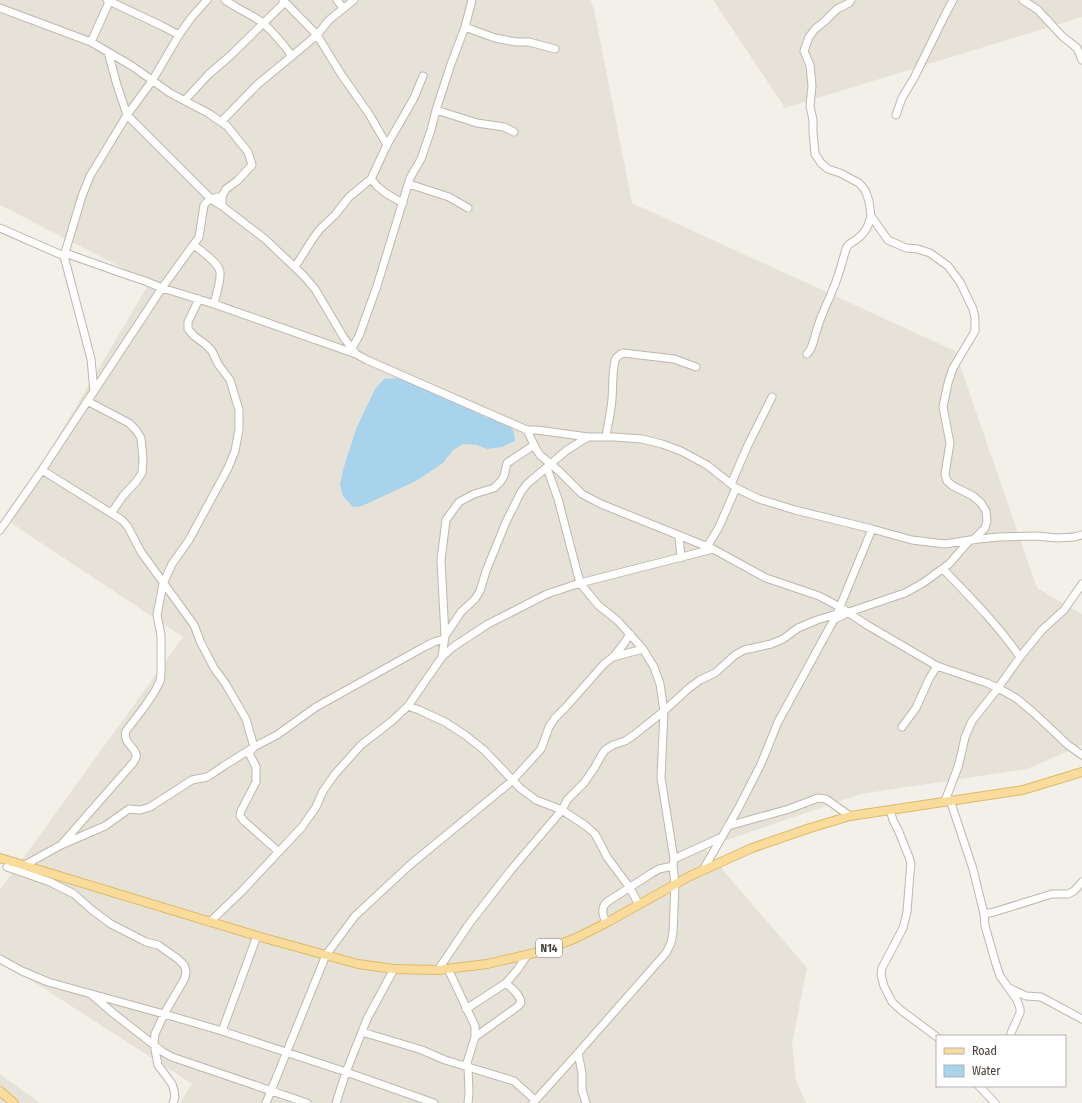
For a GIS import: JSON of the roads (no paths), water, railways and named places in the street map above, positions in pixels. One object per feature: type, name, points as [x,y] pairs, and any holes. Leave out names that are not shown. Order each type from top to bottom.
[{"type":"main road","name":"N14","points":[[0,858],[257,936],[358,964],[394,969],[438,970],[487,964],[527,955],[576,938],[690,876],[752,848],[810,828],[850,816],[1023,790],[1082,772]]},
{"type":"main road","points":[[0,1091],[14,1103]]},
{"type":"street","points":[[91,42],[109,0],[179,35]]},
{"type":"street","points":[[94,391],[91,359],[64,255],[82,196],[90,176],[127,115],[152,81],[179,35],[207,0]]},
{"type":"street","points":[[225,0],[235,8],[262,23],[280,40],[292,56]]},
{"type":"street","points":[[337,0],[344,8]]},
{"type":"street","points":[[221,122],[258,84],[317,35],[329,20],[354,0]]},
{"type":"street","points":[[354,351],[377,286],[409,184],[415,168],[421,159],[431,130],[436,110],[472,0]]},
{"type":"street","points":[[896,115],[902,98],[914,78],[953,0]]},
{"type":"street","points":[[1023,0],[1038,10],[1062,36],[1077,48],[1082,60]]},
{"type":"street","points":[[185,100],[209,74],[230,56],[284,1],[317,35],[387,144]]},
{"type":"street","points":[[807,354],[814,342],[816,329],[834,289],[847,247],[867,229],[871,216],[869,201],[865,190],[859,183],[840,173],[828,169],[821,163],[815,154],[813,120],[810,106],[812,86],[810,65],[804,51],[809,37],[815,29],[825,22],[837,9],[849,1]]},
{"type":"street","points":[[0,8],[91,42],[132,66],[170,93],[185,100],[228,126],[248,152],[252,166],[237,181],[226,189],[222,196],[222,206]]},
{"type":"street","points":[[464,27],[495,38],[516,42],[529,42],[555,49]]},
{"type":"street","points":[[108,52],[127,115],[211,199],[265,239],[295,267],[315,289],[344,338],[354,351]]},
{"type":"street","points":[[295,267],[320,229],[335,215],[349,198],[371,179],[387,144],[414,98],[423,76]]},
{"type":"street","points":[[436,110],[478,123],[504,127],[514,132]]},
{"type":"street","points":[[371,179],[377,187],[403,203]]},
{"type":"street","points":[[409,184],[449,197],[468,208]]},
{"type":"street","points":[[0,530],[42,470],[162,288],[194,245],[199,237],[204,205],[211,199],[222,196]]},
{"type":"street","points":[[438,970],[469,924],[511,870],[562,810],[567,800],[592,772],[605,750],[634,735],[664,712],[689,688],[700,680],[715,673],[740,652],[772,644],[783,639],[798,628],[817,620],[835,617],[905,593],[943,569],[985,528],[987,521],[986,511],[981,503],[973,496],[953,486],[947,481],[945,474],[950,443],[943,401],[953,368],[975,331],[973,309],[960,282],[948,266],[930,253],[918,249],[906,248],[888,240],[871,216]]},
{"type":"street","points":[[0,228],[64,255],[145,281],[162,288],[199,298],[354,351],[477,409],[527,430],[588,437],[606,436],[642,439],[662,444],[681,451],[707,466],[734,486],[759,499],[796,510],[912,540],[945,544],[998,537],[1036,536],[1057,538],[1082,535]]},
{"type":"street","points":[[194,245],[216,264],[220,271],[220,278],[214,304]]},
{"type":"street","points":[[61,845],[136,758],[135,753],[125,739],[125,735],[126,731],[155,691],[160,681],[161,635],[157,615],[163,584],[172,564],[189,540],[228,468],[235,451],[239,429],[239,410],[230,380],[218,364],[212,351],[188,329],[188,322],[199,298]]},
{"type":"street","points":[[606,436],[612,398],[615,364],[619,355],[623,353],[674,359],[696,367]]},
{"type":"street","points":[[710,548],[748,445],[772,397]]},
{"type":"street","points":[[87,401],[129,423],[141,438],[143,458],[142,473],[112,512]]},
{"type":"street","points":[[362,1032],[422,1050],[445,1060],[514,1081],[534,1101],[578,1054],[666,953],[671,943],[673,932],[675,884],[661,778],[664,712],[660,684],[654,667],[643,649],[618,622],[598,604],[580,583],[549,466],[540,455],[527,430]]},
{"type":"street","points":[[559,470],[569,442],[566,434]]},
{"type":"street","points":[[4,868],[20,864],[105,826],[129,809],[140,810],[150,807],[192,780],[207,777],[277,735],[316,707],[444,637],[461,612],[469,606],[480,591],[486,571],[506,522],[521,492],[527,484],[565,452],[588,437]]},
{"type":"street","points":[[442,657],[444,637],[441,560],[446,520],[459,502],[474,494],[494,488],[501,482],[507,463],[534,445]]},
{"type":"street","points":[[549,466],[559,470],[582,494],[601,504],[710,548],[766,578],[819,596],[849,612],[867,625],[937,666],[998,688],[1016,698],[1046,723],[1068,745],[1082,755]]},
{"type":"street","points":[[42,470],[112,512],[128,527],[141,552],[194,625],[201,644],[214,668],[225,682],[246,719],[254,748]]},
{"type":"street","points":[[704,870],[761,764],[778,722],[840,607],[872,529]]},
{"type":"street","points":[[679,536],[681,558]]},
{"type":"street","points":[[210,922],[302,827],[316,807],[323,791],[334,774],[361,745],[392,721],[408,706],[442,657],[453,647],[495,620],[546,594],[580,583],[681,558],[710,548]]},
{"type":"street","points":[[943,569],[1009,640],[1020,657]]},
{"type":"street","points":[[1011,1033],[1020,1013],[1020,1008],[1009,988],[1000,976],[985,926],[984,914],[973,869],[947,801],[958,767],[965,737],[972,721],[1020,657],[1042,630],[1064,610],[1082,584]]},
{"type":"street","points":[[266,1103],[326,955],[355,916],[411,864],[512,781],[541,749],[549,727],[555,718],[604,664],[613,657],[630,634]]},
{"type":"street","points":[[613,657],[643,649]]},
{"type":"street","points":[[902,727],[916,708],[929,679],[937,666]]},
{"type":"street","points":[[408,706],[444,722],[464,735],[484,750],[512,781],[536,800],[562,810],[586,826],[595,834],[607,857],[630,888],[639,905]]},
{"type":"street","points":[[254,748],[250,752],[250,755],[256,767],[256,782],[241,811],[240,816],[279,852]]},
{"type":"street","points":[[728,826],[789,809],[818,798],[826,799],[850,816]]},
{"type":"street","points":[[890,810],[911,864],[907,912],[903,928],[882,968],[881,975],[884,986],[892,1002],[936,1037]]},
{"type":"street","points":[[606,922],[603,915],[604,905],[659,869],[722,837]]},
{"type":"street","points":[[4,868],[50,882],[74,894],[111,924],[146,942],[158,945],[178,958],[184,965],[186,971],[185,978],[164,1014],[155,1034],[154,1044],[158,1065],[172,1084],[174,1090],[175,1097],[173,1103]]},
{"type":"street","points":[[984,914],[1052,894],[1068,894],[1074,891],[1082,882]]},
{"type":"street","points":[[222,1031],[257,936]]},
{"type":"street","points":[[466,1009],[506,983],[527,955]]},
{"type":"street","points":[[0,959],[22,971],[48,982],[89,992],[222,1031],[434,1103]]},
{"type":"street","points":[[336,1103],[346,1072],[367,1019],[394,969]]},
{"type":"street","points":[[448,969],[475,1026],[475,1037],[467,1066],[469,1093],[468,1103]]},
{"type":"street","points":[[475,1037],[521,1003],[516,992],[506,983]]},
{"type":"street","points":[[1009,988],[1026,996],[1041,997],[1082,1019]]},
{"type":"street","points":[[89,992],[163,1052],[184,1062],[307,1103]]},
{"type":"street","points":[[578,1054],[582,1073],[582,1090],[586,1103]]},
{"type":"street","points":[[980,1087],[995,1103]]},
{"type":"water","points":[[398,378],[416,383],[485,417],[509,425],[514,432],[515,441],[502,447],[487,449],[477,445],[463,444],[453,450],[443,463],[416,481],[362,506],[353,507],[343,496],[340,485],[343,470],[356,429],[375,389],[384,379]]}]
